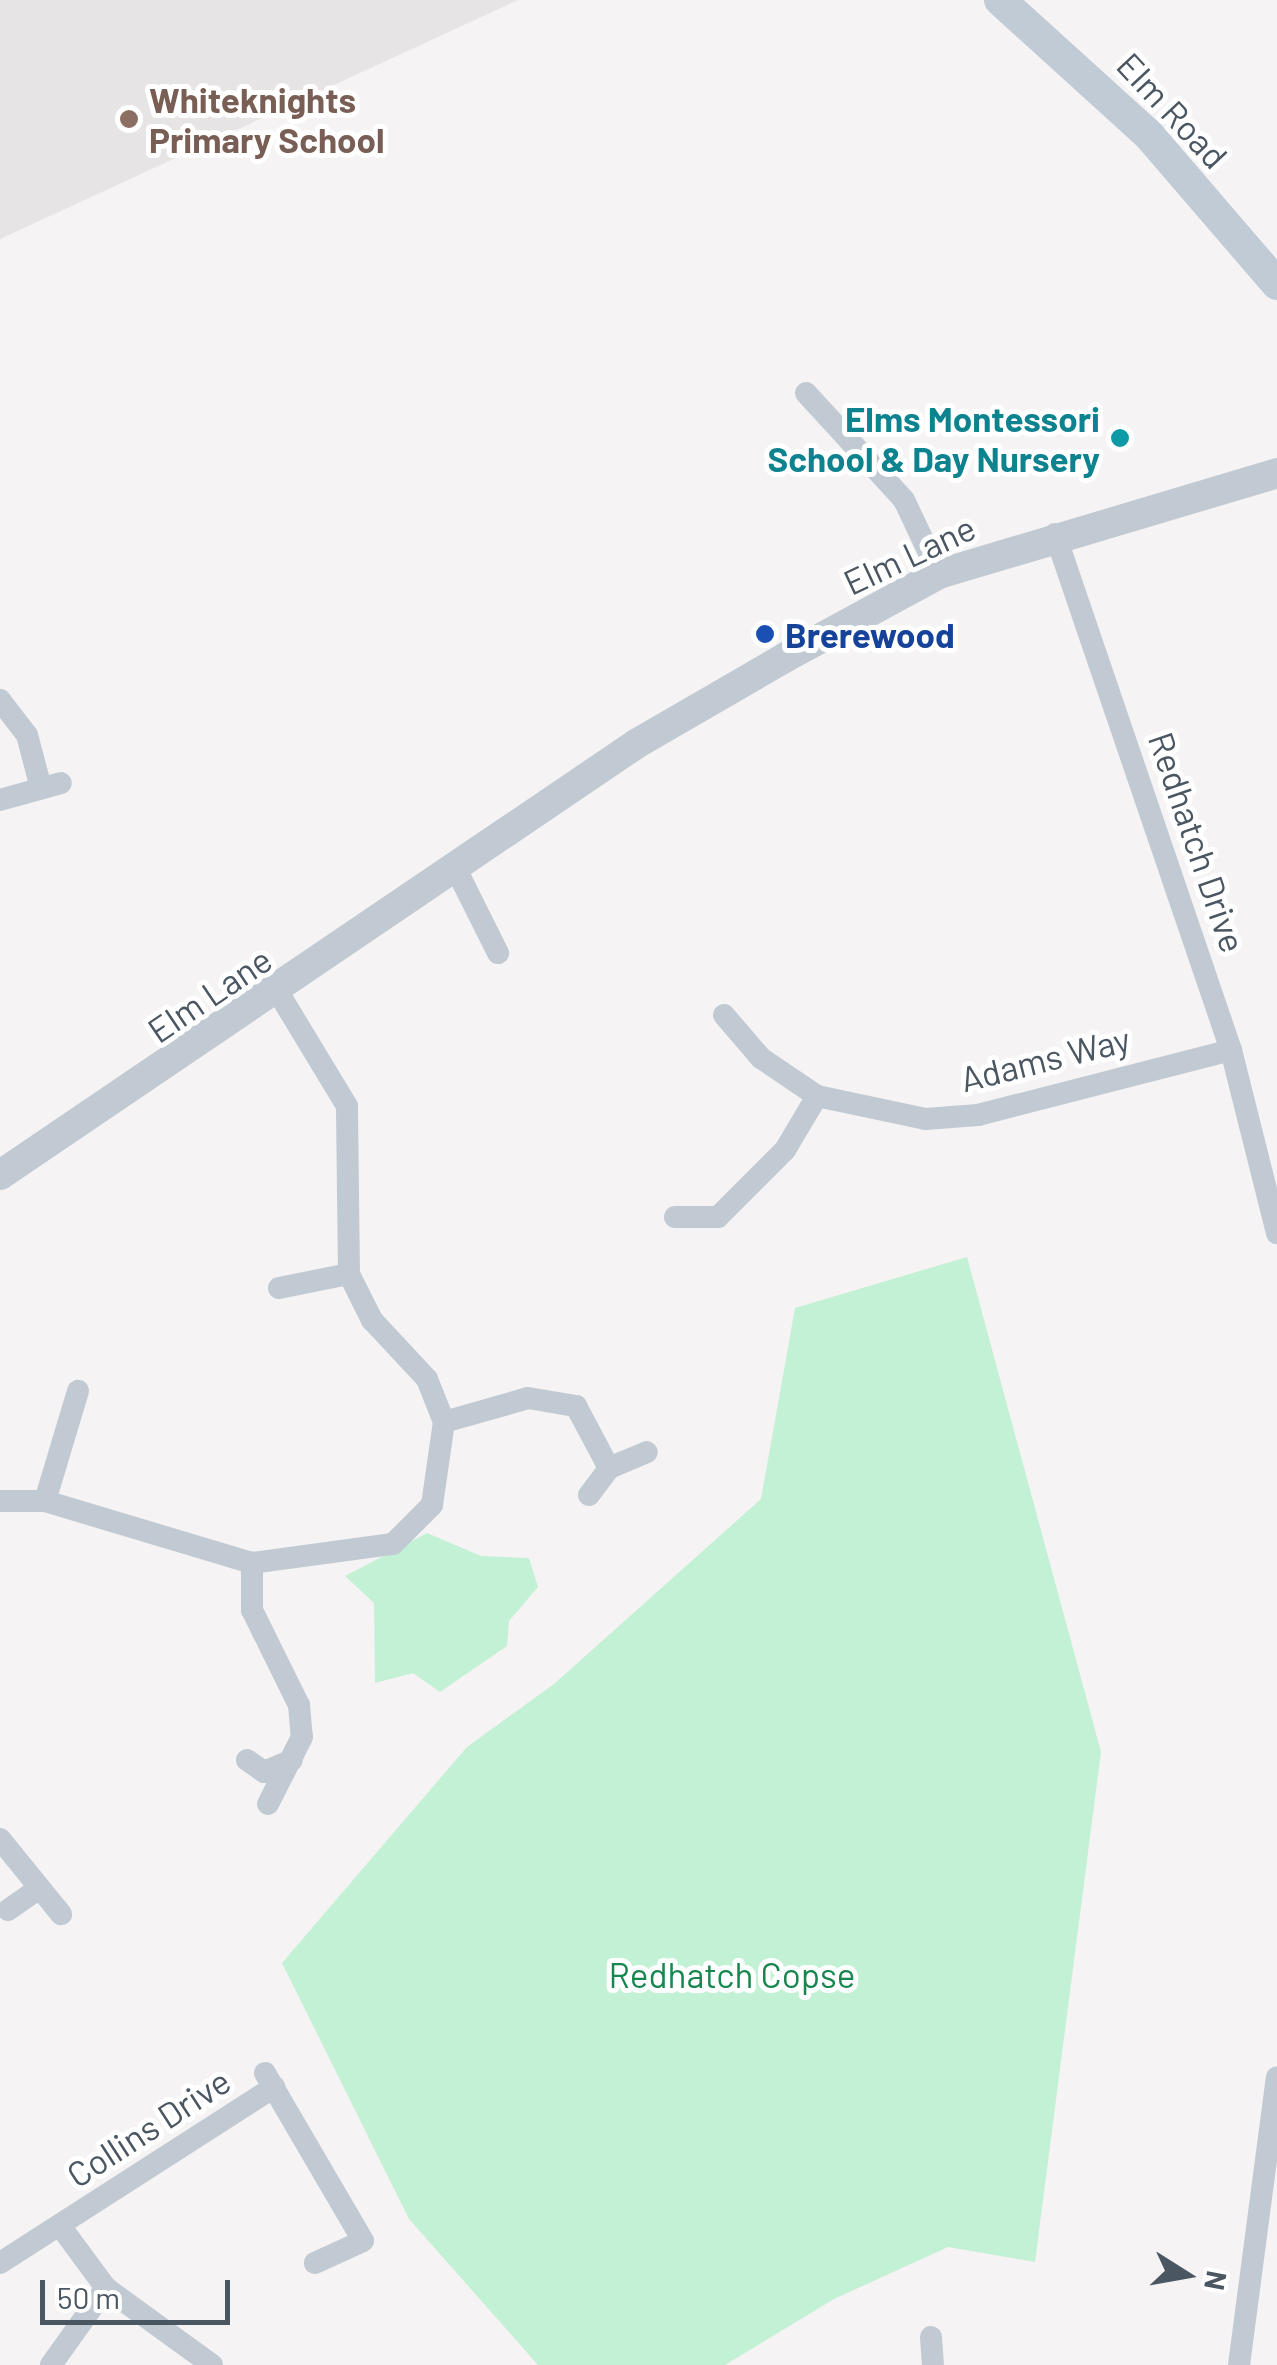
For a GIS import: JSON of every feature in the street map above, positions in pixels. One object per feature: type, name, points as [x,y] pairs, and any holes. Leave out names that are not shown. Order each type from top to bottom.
[{"type":"main road","name":"Elm Road","points":[[1000,0],[1148,134],[1277,284]]},
{"type":"street","points":[[806,393],[904,500],[938,574]]},
{"type":"street","name":"Elm Lane","points":[[0,1176],[278,992],[636,744],[938,574],[1055,534],[1276,472]]},
{"type":"street","name":"Redhatch Drive","points":[[1055,534],[1231,1050],[1277,1234]]},
{"type":"street","points":[[0,700],[27,735],[51,785],[0,800]]},
{"type":"street","points":[[456,869],[498,953]]},
{"type":"street","points":[[0,1502],[45,1501],[252,1563],[392,1544],[432,1505],[444,1422],[427,1379],[372,1320],[348,1274],[347,1106],[278,992]]},
{"type":"street","name":"Adams Way","points":[[724,1015],[761,1058],[817,1096],[926,1119],[978,1115],[1231,1050]]},
{"type":"street","points":[[675,1217],[718,1217],[785,1150],[817,1096]]},
{"type":"street","points":[[279,1288],[348,1274]]},
{"type":"street","points":[[45,1501],[78,1391]]},
{"type":"street","points":[[444,1422],[528,1398],[576,1406],[609,1468]]},
{"type":"street","points":[[589,1494],[609,1468],[647,1452]]},
{"type":"street","points":[[252,1563],[252,1610],[300,1706],[292,1760],[268,1804]]},
{"type":"street","points":[[247,1760],[264,1772],[292,1760]]},
{"type":"street","points":[[0,1839],[36,1890],[61,1914]]},
{"type":"street","points":[[8,1910],[36,1890]]},
{"type":"street","points":[[1239,2365],[1277,2077]]},
{"type":"street","name":"Collins Drive","points":[[0,2263],[61,2226],[270,2080],[358,2222],[363,2241],[355,2258],[315,2263]]},
{"type":"street","name":"Collins Drive","points":[[61,2226],[106,2288],[199,2362]]},
{"type":"street","points":[[51,2365],[106,2288]]},
{"type":"street","points":[[932,2337],[933,2365]]},
{"type":"shaded area","name":"Whiteknights Primary School","points":[[0,0],[518,0],[0,239]]},
{"type":"green space","name":"Redhatch Copse","points":[[967,1257],[1101,1752],[1035,2262],[948,2247],[834,2299],[725,2365],[538,2365],[409,2219],[282,1963],[467,1747],[554,1684],[761,1499],[795,1308]]},
{"type":"green space","points":[[427,1533],[481,1556],[529,1558],[538,1587],[509,1621],[507,1646],[440,1692],[413,1673],[375,1683],[374,1603],[345,1576]]},
{"type":"place","name":"Whiteknights Primary School","points":[[129,119]]},
{"type":"place","name":"Elms Montessori School & Day Nursery","points":[[1120,438]]},
{"type":"place","name":"Brerewood","points":[[765,634]]}]
